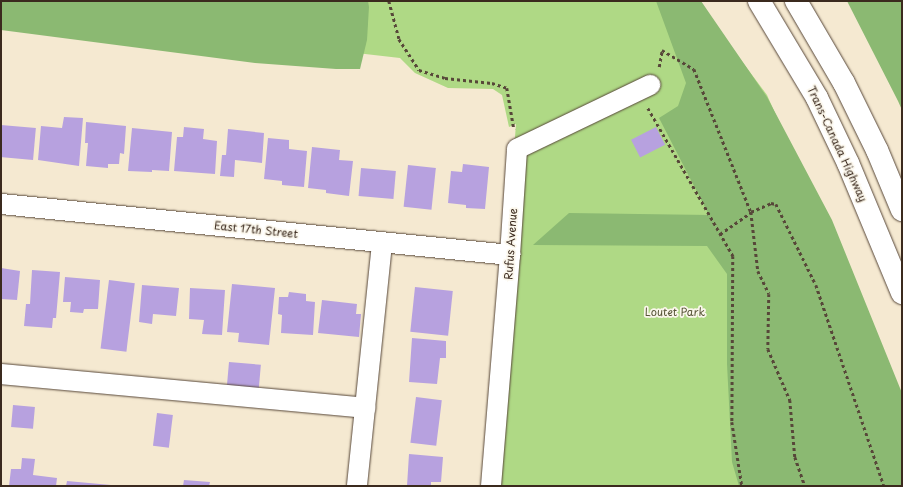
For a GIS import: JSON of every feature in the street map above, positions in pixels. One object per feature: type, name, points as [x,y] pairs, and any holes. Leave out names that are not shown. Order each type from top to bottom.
[{"type":"highway","name":"Trans-Canada Highway","points":[[760,1],[820,104],[848,163],[902,293]]},
{"type":"highway","points":[[796,1],[844,83],[877,150],[902,210]]},
{"type":"street","points":[[517,149],[650,85]]},
{"type":"street","name":"Rufus Avenue","points":[[490,486],[510,255],[517,149]]},
{"type":"street","name":"East 17th Street","points":[[1,204],[510,255]]},
{"type":"street","points":[[357,486],[382,242]]},
{"type":"street","points":[[1,374],[365,408]]},
{"type":"path","points":[[389,1],[399,39],[419,70],[445,78],[492,83],[507,88],[517,149]]},
{"type":"path","points":[[742,486],[732,422],[733,256],[644,101],[659,66],[662,50],[694,69],[751,212],[758,271],[769,294],[768,349],[790,400],[795,457],[805,486]]},
{"type":"path","points":[[720,234],[751,212],[771,203],[776,204],[816,285],[884,486]]},
{"type":"green space","name":"Loutet Park","points":[[1,1],[697,1],[767,95],[880,348],[902,486],[488,486],[516,124],[509,127],[502,95],[493,89],[448,88],[415,73],[400,58],[1,12]]},
{"type":"green space","points":[[1,1],[368,1],[367,40],[360,69],[336,69],[255,63],[1,30]]},
{"type":"green space","points":[[656,1],[701,1],[767,97],[832,220],[902,393],[902,486],[739,486],[732,462],[727,364],[727,274],[707,246],[533,245],[569,213],[709,215],[659,118],[678,106],[686,83]]},
{"type":"green space","points":[[847,1],[902,1],[902,110],[898,101]]},
{"type":"building","points":[[64,117],[83,118],[79,166],[38,160],[41,126],[62,128]]},
{"type":"building","points":[[86,122],[126,126],[124,154],[120,153],[119,164],[108,164],[108,168],[86,166],[88,143],[85,143]]},
{"type":"building","points":[[1,125],[36,128],[33,160],[1,157]]},
{"type":"building","points":[[184,127],[204,129],[203,139],[217,141],[215,174],[174,171],[177,137],[183,137]]},
{"type":"building","points":[[656,127],[665,145],[640,158],[631,140]]},
{"type":"building","points":[[132,128],[172,132],[169,171],[128,171]]},
{"type":"building","points":[[228,129],[264,133],[262,163],[235,160],[234,177],[220,176],[222,155],[226,155]]},
{"type":"building","points":[[268,138],[289,140],[289,149],[307,151],[304,187],[282,185],[282,181],[264,179]]},
{"type":"building","points":[[312,147],[340,150],[339,160],[353,161],[349,196],[326,193],[326,190],[308,188]]},
{"type":"building","points":[[463,164],[489,167],[485,209],[466,208],[466,205],[448,203],[451,171],[462,172]]},
{"type":"building","points":[[408,165],[436,168],[431,210],[404,207]]},
{"type":"building","points":[[361,168],[396,171],[393,199],[359,196]]},
{"type":"building","points":[[1,268],[20,271],[17,300],[1,299]]},
{"type":"building","points":[[32,270],[60,272],[56,318],[53,318],[52,328],[24,326],[26,304],[30,304]]},
{"type":"building","points":[[65,277],[100,280],[98,309],[84,309],[83,313],[70,312],[71,302],[63,302]]},
{"type":"building","points":[[109,280],[135,283],[126,352],[101,348]]},
{"type":"building","points":[[232,284],[275,288],[269,345],[238,342],[239,333],[227,332]]},
{"type":"building","points":[[142,285],[179,288],[176,316],[153,314],[152,324],[139,322]]},
{"type":"building","points":[[415,287],[453,291],[448,336],[410,332]]},
{"type":"building","points":[[190,288],[225,290],[222,335],[202,334],[204,320],[189,319]]},
{"type":"building","points":[[289,292],[306,294],[306,301],[315,302],[313,335],[281,333],[282,315],[278,314],[279,297],[288,297]]},
{"type":"building","points":[[322,300],[357,304],[356,314],[361,314],[359,337],[318,333]]},
{"type":"building","points":[[412,338],[446,341],[446,358],[440,358],[437,384],[409,382]]},
{"type":"building","points":[[229,362],[261,365],[259,390],[227,387]]},
{"type":"building","points":[[416,397],[442,400],[436,446],[410,443]]},
{"type":"building","points":[[13,405],[35,407],[33,429],[11,427]]},
{"type":"building","points":[[157,413],[173,415],[169,448],[153,446]]},
{"type":"building","points":[[409,454],[443,457],[441,482],[431,482],[431,486],[407,486]]},
{"type":"building","points":[[22,458],[35,459],[33,475],[57,478],[56,486],[9,486],[11,469],[21,469]]},
{"type":"building","points":[[184,480],[210,482],[209,486],[183,486]]},
{"type":"building","points":[[67,481],[111,485],[111,486],[66,486]]}]
